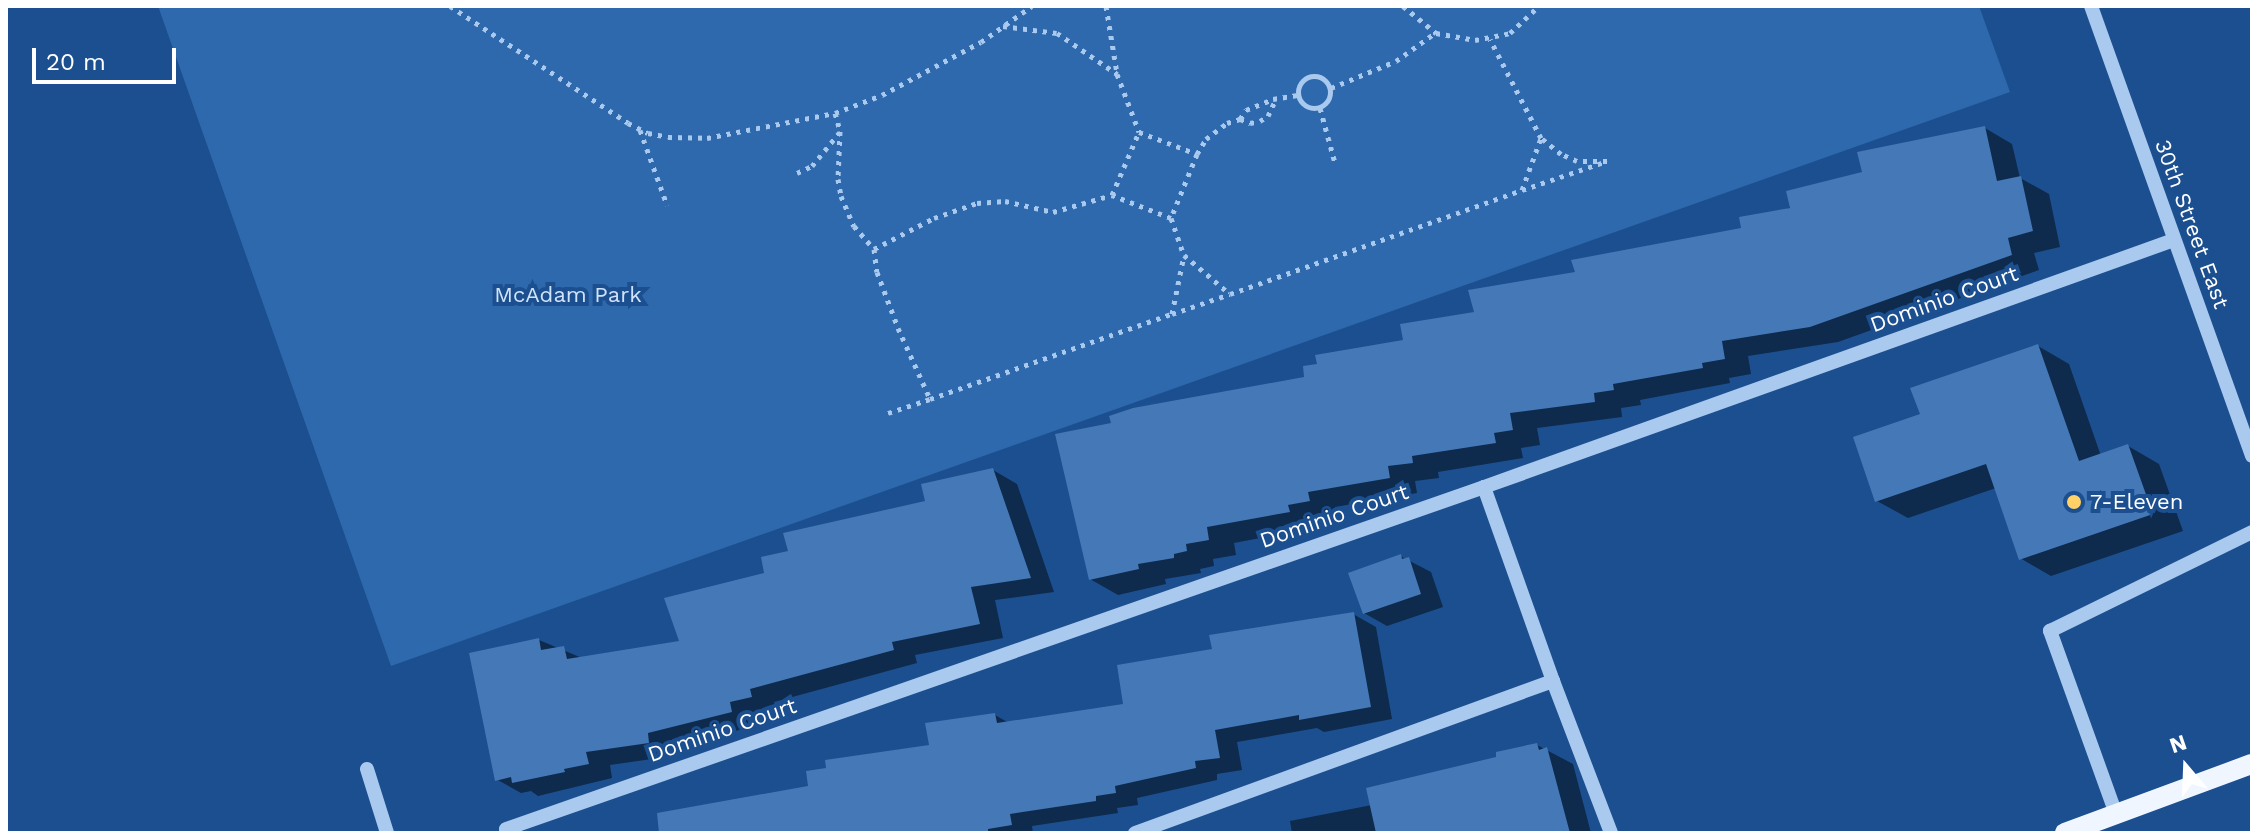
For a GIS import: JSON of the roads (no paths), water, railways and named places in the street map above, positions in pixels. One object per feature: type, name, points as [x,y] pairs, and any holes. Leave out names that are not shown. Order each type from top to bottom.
[{"type":"main road","points":[[2065,833],[2252,764]]},
{"type":"street","name":"30th Street East","points":[[2091,6],[2252,456]]},
{"type":"street","name":"Dominio Court","points":[[507,831],[2174,240]]},
{"type":"street","points":[[1484,487],[1611,833]]},
{"type":"street","points":[[2116,814],[2050,631],[2252,532]]},
{"type":"street","points":[[1135,833],[1553,681]]},
{"type":"street","points":[[367,769],[387,833]]},
{"type":"place","name":"7-Eleven","points":[[2074,502]]},
{"type":"park label","name":"McAdam Park","points":[[568,295]]}]
